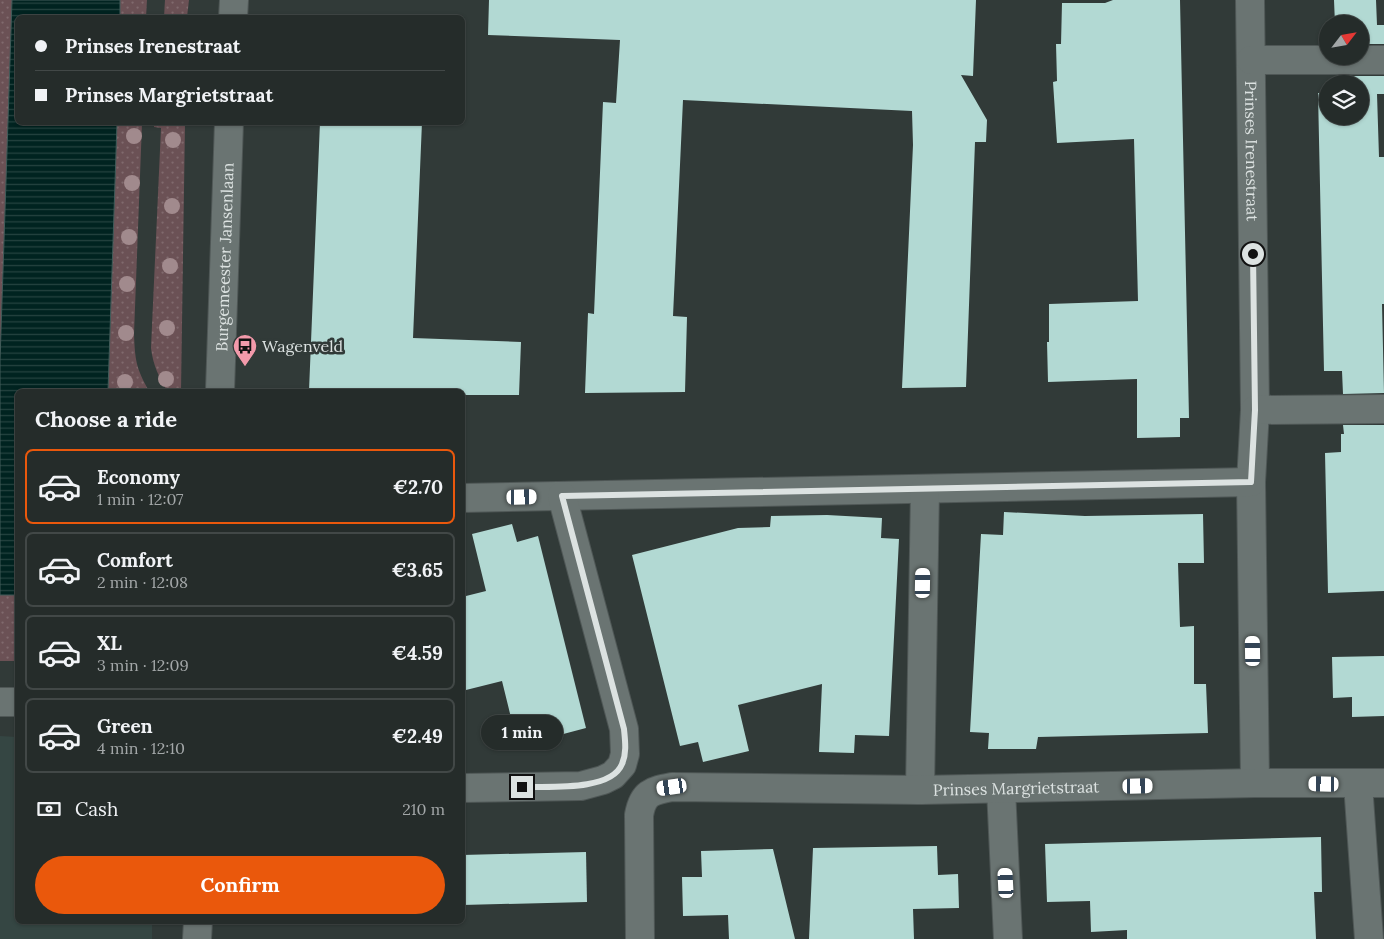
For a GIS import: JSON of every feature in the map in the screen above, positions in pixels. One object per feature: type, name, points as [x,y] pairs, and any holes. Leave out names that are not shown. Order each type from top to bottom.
[{"type":"street","points":[[233,15],[234,0]]},
{"type":"street","name":"Prinses Irenestraat","points":[[1250,0],[1255,410],[1251,482],[1255,783]]},
{"type":"street","points":[[1251,60],[1384,60]]},
{"type":"street","name":"Burgemeester Jansenlaan","points":[[220,389],[229,125]]},
{"type":"street","points":[[1255,410],[1384,409]]},
{"type":"street","points":[[465,498],[1251,482]]},
{"type":"street","points":[[920,790],[925,489]]},
{"type":"street","points":[[465,788],[581,786],[613,775],[622,765],[625,754],[624,729],[562,496]]},
{"type":"street","points":[[0,702],[15,702]]},
{"type":"street","name":"Prinses Margrietstraat","points":[[640,939],[639,815],[642,802],[649,793],[672,787],[920,790],[1255,783],[1371,784]]},
{"type":"street","points":[[1369,939],[1371,784]]},
{"type":"street","points":[[1001,789],[1008,939]]},
{"type":"street","points":[[197,939],[198,924]]},
{"type":"shaded area","points":[[0,0],[12,0],[0,361]]},
{"type":"shaded area","points":[[120,0],[147,0],[146,15],[120,15]]},
{"type":"shaded area","points":[[165,0],[189,0],[187,15],[164,15]]},
{"type":"shaded area","points":[[117,125],[142,125],[134,334],[137,364],[148,389],[108,389]]},
{"type":"shaded area","points":[[154,125],[185,125],[181,389],[166,389],[153,360],[151,348],[161,128],[154,127]]},
{"type":"shaded area","points":[[0,595],[15,595],[15,661],[0,661]]},
{"type":"shaded area","points":[[0,736],[15,737],[15,924],[152,924],[152,939],[0,939]]},
{"type":"water","points":[[12,0],[120,0],[120,15],[15,15],[15,125],[117,125],[108,389],[15,389],[15,595],[0,595],[0,361]]},
{"type":"building","points":[[489,0],[976,0],[973,76],[961,75],[987,120],[986,142],[975,142],[966,387],[902,388],[913,145],[912,111],[683,100],[673,316],[687,317],[685,392],[585,393],[588,313],[594,314],[603,102],[616,103],[620,40],[488,35]]},
{"type":"building","points":[[1113,0],[1180,0],[1189,418],[1180,418],[1180,437],[1137,438],[1137,379],[1048,382],[1047,342],[1049,342],[1049,304],[1138,301],[1134,139],[1057,143],[1053,82],[1057,81],[1056,44],[1061,44],[1062,3],[1105,3]]},
{"type":"building","points":[[1334,0],[1376,0],[1377,25],[1384,25],[1384,44],[1369,44],[1369,15],[1335,15]]},
{"type":"building","points":[[1369,76],[1384,76],[1384,94],[1377,94],[1379,157],[1384,157],[1384,304],[1382,304],[1384,393],[1343,394],[1342,371],[1324,371],[1318,93],[1319,125],[1369,125]]},
{"type":"building","points":[[320,125],[422,125],[413,338],[521,342],[519,395],[465,395],[465,389],[309,389]]},
{"type":"building","points":[[1343,425],[1384,425],[1384,591],[1328,593],[1325,453],[1341,452],[1341,434],[1344,434]]},
{"type":"building","points":[[1004,512],[1085,516],[1203,514],[1204,563],[1178,563],[1180,627],[1194,626],[1194,684],[1206,684],[1208,733],[1038,737],[1036,749],[988,749],[989,733],[970,732],[981,534],[1003,535]]},
{"type":"building","points":[[827,515],[882,518],[881,538],[899,539],[889,736],[855,735],[854,753],[819,752],[822,684],[738,705],[749,751],[703,762],[698,742],[680,746],[632,555],[738,528],[770,527],[771,516]]},
{"type":"building","points":[[512,524],[517,542],[538,536],[586,728],[518,746],[502,681],[465,690],[465,596],[486,591],[472,534]]},
{"type":"building","points":[[1384,656],[1384,716],[1352,717],[1352,697],[1333,698],[1332,657]]},
{"type":"building","points":[[1321,837],[1322,892],[1314,892],[1316,939],[1127,939],[1127,930],[1091,932],[1090,901],[1047,902],[1045,844]]},
{"type":"building","points":[[937,846],[938,875],[958,874],[959,908],[913,909],[914,939],[809,939],[813,848]]},
{"type":"building","points":[[773,849],[795,939],[729,939],[728,915],[683,916],[682,877],[702,877],[701,851]]},
{"type":"building","points":[[586,852],[587,902],[465,905],[465,855]]},
{"type":"place","name":"Wagenveld","points":[[245,367]]},
{"type":"route","points":[[522,787],[581,786],[603,780],[613,775],[622,765],[625,754],[624,729],[562,496],[1251,482],[1255,410],[1253,254]]}]
